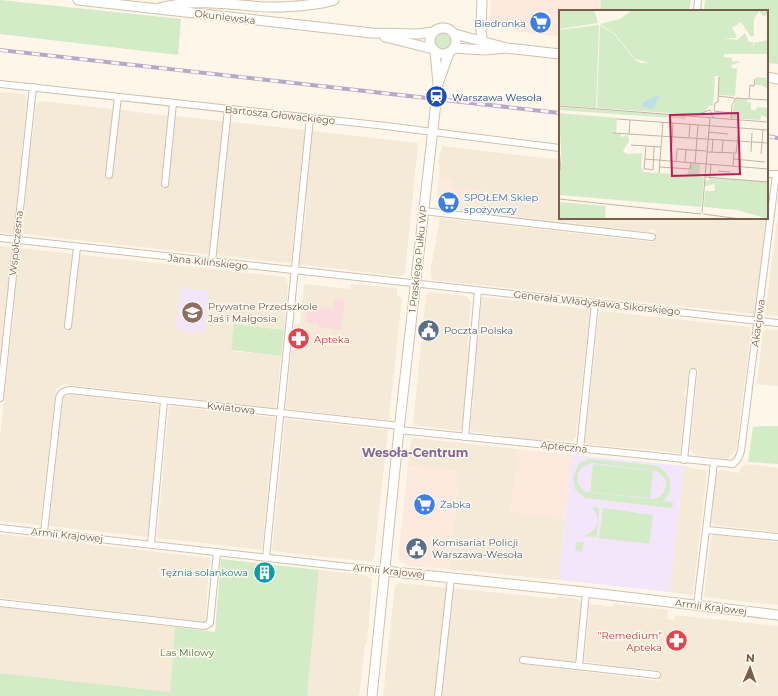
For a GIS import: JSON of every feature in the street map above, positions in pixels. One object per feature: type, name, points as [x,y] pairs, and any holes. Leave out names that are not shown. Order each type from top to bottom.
[{"type":"street","name":"Okuniewska","points":[[78,0],[372,33],[418,34],[433,32]]},
{"type":"street","points":[[157,9],[172,3],[186,0],[202,0],[254,6],[295,6],[334,0]]},
{"type":"street","points":[[482,0],[481,30],[484,50]]},
{"type":"street","points":[[697,10],[698,0]]},
{"type":"street","points":[[507,48],[439,53],[434,50],[430,39],[433,32],[442,28],[450,29],[455,34],[464,38],[482,40],[507,48],[559,54]]},
{"type":"street","name":"Okuniewska","points":[[372,33],[434,50]]},
{"type":"street","points":[[451,51],[456,41],[455,34]]},
{"type":"street","name":"1 Praskiego Pułku WP","points":[[372,696],[399,428],[438,84],[434,50]]},
{"type":"street","name":"1 Praskiego Pułku WP","points":[[438,84],[451,51]]},
{"type":"street","points":[[768,77],[778,79]]},
{"type":"street","name":"Bartosza Głowackiego","points":[[0,84],[433,132],[559,148]]},
{"type":"street","name":"Współczesna","points":[[0,398],[32,87]]},
{"type":"street","points":[[109,175],[118,97]]},
{"type":"street","points":[[165,184],[173,103]]},
{"type":"street","points":[[212,262],[228,109]]},
{"type":"street","points":[[266,557],[310,118]]},
{"type":"street","name":"Akacjowa","points":[[728,465],[736,462],[741,451],[777,174]]},
{"type":"street","points":[[423,211],[652,237]]},
{"type":"street","name":"Jana Kilińskiego","points":[[0,238],[415,284]]},
{"type":"street","points":[[68,326],[77,247]]},
{"type":"street","name":"Generała Władysława Sikorskiego","points":[[415,284],[778,323]]},
{"type":"street","points":[[465,437],[478,290]]},
{"type":"street","points":[[580,449],[595,303]]},
{"type":"street","points":[[684,460],[693,372]]},
{"type":"street","name":"Kwiatowa","points":[[44,532],[59,398],[63,392],[70,390],[399,428]]},
{"type":"street","points":[[151,544],[164,401]]},
{"type":"street","name":"Apteczna","points":[[399,428],[465,437],[728,465]]},
{"type":"street","points":[[698,605],[714,463]]},
{"type":"street","name":"Armii Krajowej","points":[[0,528],[586,592],[778,615]]},
{"type":"street","points":[[707,530],[778,538]]},
{"type":"street","points":[[0,603],[205,626],[210,623],[217,552]]},
{"type":"street","points":[[438,696],[451,578]]},
{"type":"street","points":[[579,666],[586,592]]},
{"type":"street","points":[[523,660],[657,675]]},
{"type":"shaded area","points":[[491,0],[601,0],[600,10],[559,10],[559,37],[516,31],[502,22],[490,21]]},
{"type":"shaded area","points":[[0,92],[23,94],[27,99],[14,230],[11,234],[0,232]]},
{"type":"shaded area","points":[[41,101],[111,109],[113,112],[106,173],[109,178],[112,174],[119,113],[121,110],[169,116],[161,186],[167,187],[175,116],[305,130],[291,262],[288,263],[24,234],[23,230],[29,150],[32,142],[36,104]]},
{"type":"shaded area","points":[[311,131],[418,143],[405,274],[399,276],[297,264],[301,230],[304,230],[307,201],[304,198]]},
{"type":"shaded area","points":[[442,146],[559,160],[559,219],[767,219],[755,314],[433,280],[431,277],[431,268],[440,218],[653,242],[656,230],[651,229],[648,232],[486,213],[488,192],[453,187],[453,179],[439,177],[440,165],[438,164]]},
{"type":"shaded area","points":[[439,177],[453,179],[453,187],[488,192],[486,213],[441,208],[437,197]]},
{"type":"shaded area","points":[[778,213],[778,316],[765,315]]},
{"type":"shaded area","points":[[0,246],[12,247],[0,368]]},
{"type":"shaded area","points":[[19,248],[285,277],[288,284],[284,330],[234,324],[231,351],[281,356],[276,406],[273,408],[63,384],[56,389],[40,525],[0,521],[0,437],[13,321]]},
{"type":"shaded area","points":[[304,284],[351,289],[351,284],[397,288],[397,296],[402,298],[389,418],[387,420],[288,409],[286,407],[294,324],[300,324]]},
{"type":"shaded area","name":"Prywatne Przedszkole Jaś i Małgosia","points":[[181,288],[209,291],[204,333],[176,330]]},
{"type":"shaded area","points":[[430,292],[466,296],[471,303],[467,345],[470,346],[462,428],[459,431],[413,425],[426,295]]},
{"type":"shaded area","points":[[482,297],[588,309],[590,312],[576,437],[570,442],[544,439],[543,442],[471,431],[473,400],[471,400]]},
{"type":"shaded area","points":[[338,299],[345,300],[341,330],[318,327],[318,324],[305,322],[307,308],[314,309],[315,306],[333,310],[334,301]]},
{"type":"shaded area","points":[[601,311],[749,327],[751,330],[736,450],[727,459],[695,455],[690,450],[698,369],[689,369],[687,389],[685,390],[684,396],[686,397],[680,453],[587,444],[585,441],[599,313]]},
{"type":"shaded area","points":[[766,329],[778,330],[778,386],[757,384],[763,332]]},
{"type":"shaded area","points":[[67,394],[159,405],[148,535],[146,537],[49,526],[63,397]]},
{"type":"shaded area","points":[[169,406],[275,418],[262,550],[157,538]]},
{"type":"shaded area","points":[[287,419],[388,430],[374,557],[371,562],[272,551],[285,421]]},
{"type":"shaded area","points":[[414,438],[518,449],[511,511],[565,519],[559,580],[449,569],[460,471],[408,466],[411,439]]},
{"type":"shaded area","points":[[518,449],[572,455],[565,519],[511,512]]},
{"type":"shaded area","points":[[572,455],[684,466],[670,592],[559,580]]},
{"type":"shaded area","points":[[746,464],[778,468],[778,532],[714,525],[711,521],[716,473],[720,470],[740,473],[740,469]]},
{"type":"shaded area","points":[[408,466],[460,471],[449,569],[407,566],[398,559]]},
{"type":"shaded area","points":[[684,466],[707,471],[693,594],[690,595],[670,592]]},
{"type":"shaded area","points":[[0,534],[210,558],[205,622],[0,598]]},
{"type":"shaded area","points":[[714,535],[778,542],[778,605],[704,597],[711,537]]},
{"type":"shaded area","points":[[319,570],[365,575],[372,579],[367,645],[365,645],[359,696],[307,696]]},
{"type":"shaded area","points":[[399,583],[447,588],[440,652],[437,652],[436,660],[439,663],[435,696],[383,696],[395,586]]},
{"type":"shaded area","points":[[454,588],[557,599],[557,597],[578,599],[583,604],[577,658],[572,663],[523,657],[523,664],[660,681],[661,671],[586,662],[584,660],[590,604],[612,607],[613,604],[668,610],[667,619],[675,620],[675,615],[778,626],[778,696],[441,696],[452,591]]},
{"type":"shaded area","points":[[0,607],[175,627],[170,692],[0,673]]},
{"type":"green space","points":[[0,0],[181,19],[178,55],[0,34]]},
{"type":"green space","points":[[601,0],[691,0],[689,10],[600,10]]},
{"type":"green space","points":[[705,0],[778,0],[778,64],[768,63],[768,10],[704,10]]},
{"type":"green space","points":[[443,33],[450,38],[451,41],[446,48],[443,49],[436,44],[435,41],[440,34]]},
{"type":"green space","points":[[234,324],[284,330],[281,356],[231,350]]},
{"type":"green space","points":[[778,426],[778,464],[748,462],[753,427]]},
{"type":"green space","points":[[589,459],[652,465],[658,467],[667,474],[670,479],[670,490],[668,496],[663,501],[673,502],[672,508],[585,498],[575,489],[573,476],[580,463]],"holes":[[[593,463],[657,471],[666,480],[666,487],[662,495],[653,499],[585,492],[579,485],[578,481],[580,470],[585,465]]]},
{"type":"green space","points":[[593,464],[653,471],[650,498],[590,492]]},
{"type":"green space","points":[[594,507],[598,508],[599,510],[597,535],[595,537],[583,536],[592,532],[597,526],[597,517],[593,509]]},
{"type":"green space","points":[[603,508],[653,515],[649,544],[599,538]]},
{"type":"green space","points":[[577,542],[584,542],[582,552],[575,551]]},
{"type":"green space","name":"Las Milowy","points":[[221,559],[319,570],[307,696],[0,696],[0,673],[170,692],[175,627],[215,632]]},
{"type":"railway","points":[[0,50],[559,113]]},
{"type":"railway","points":[[768,136],[778,138]]},
{"type":"place","name":"Biedronka","points":[[541,23]]},
{"type":"place","name":"Warszawa Wesoła","points":[[436,97]]},
{"type":"place","name":"SPOŁEM Sklep spożywczy","points":[[448,203]]},
{"type":"place","name":"Prywatne Przedszkole Jaś i Małgosia","points":[[192,312]]},
{"type":"place","name":"Poczta Polska","points":[[428,330]]},
{"type":"place","name":"Apteka","points":[[299,339]]},
{"type":"place","name":"Żabka","points":[[425,504]]},
{"type":"place","name":"Komisariat Policji Warszawa-Wesoła","points":[[417,548]]},
{"type":"place","name":"Tężnia solankowa","points":[[264,572]]},
{"type":"place","name":"\"Remedium\" Apteka","points":[[677,641]]},
{"type":"district","name":"Wesoła-Centrum","points":[[415,452]]}]
